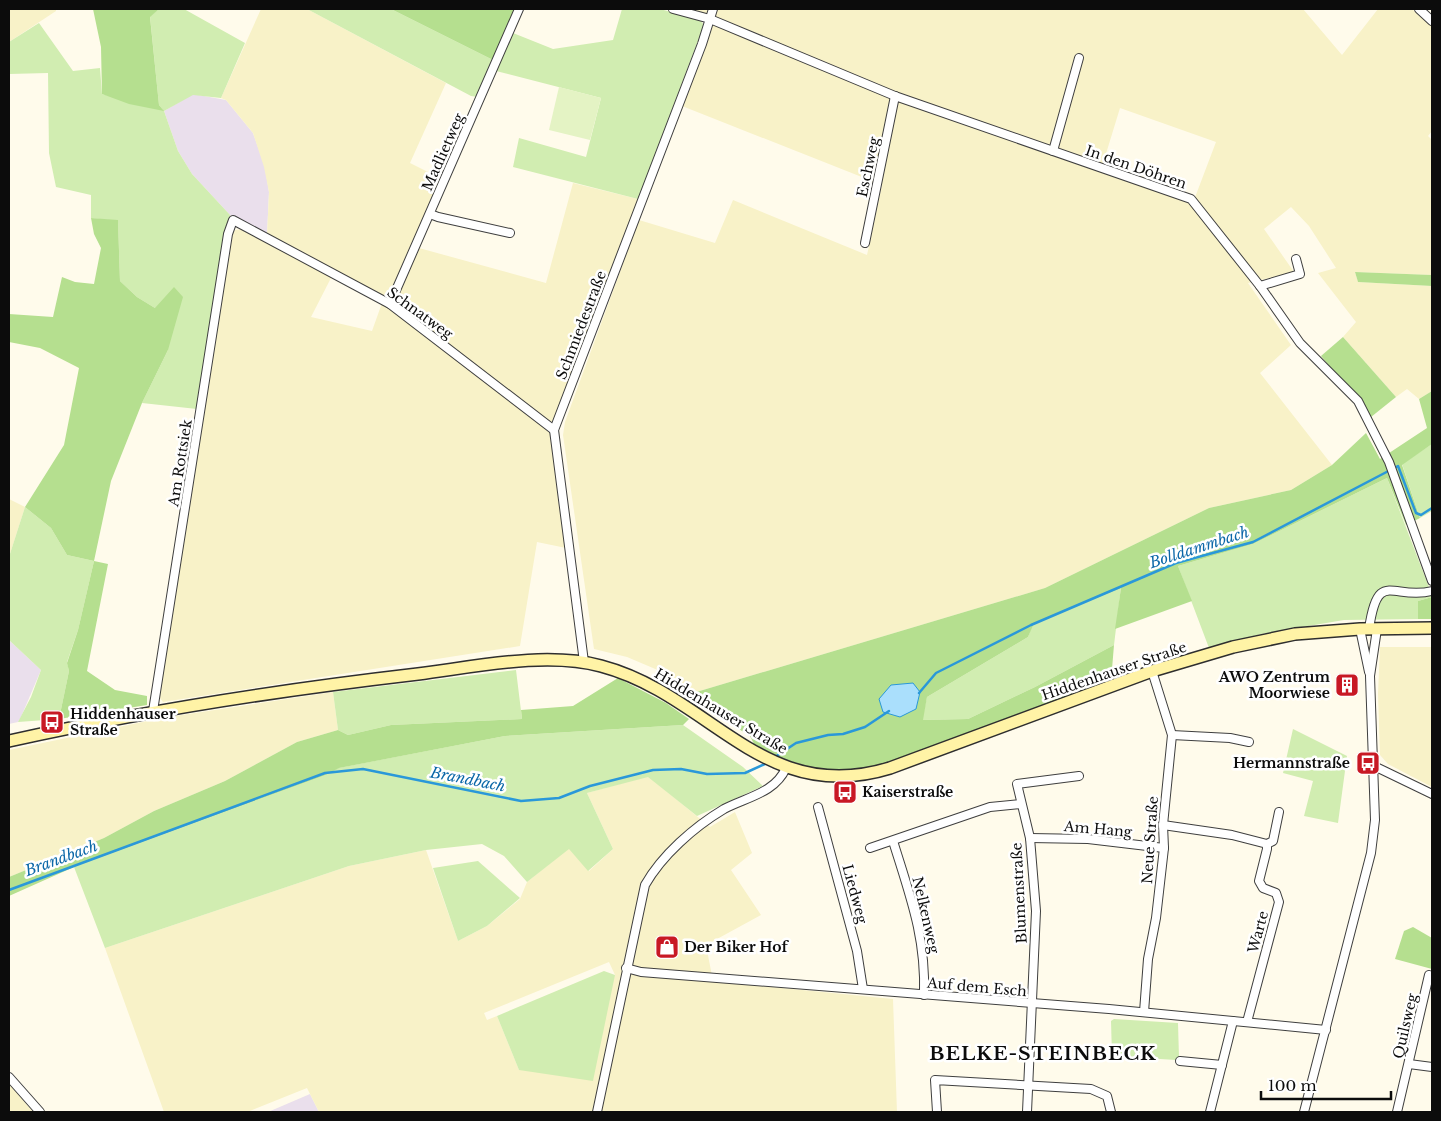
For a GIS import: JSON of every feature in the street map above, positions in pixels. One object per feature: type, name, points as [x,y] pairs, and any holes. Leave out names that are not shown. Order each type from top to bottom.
[{"type":"main road","name":"Hiddenhauser Straße","points":[[9,741],[153,711],[266,693],[534,660],[584,662],[621,672],[650,684],[765,758],[782,766],[837,778],[878,772],[1152,671],[1233,646],[1295,634],[1368,629],[1432,628]]},
{"type":"street","name":"Madlietweg","points":[[390,304],[519,9]]},
{"type":"street","name":"In den Döhren","points":[[673,9],[710,19],[895,96],[1191,199],[1260,286],[1300,343],[1358,401],[1395,478],[1432,581]]},
{"type":"street","name":"Schmiedestraße","points":[[584,662],[554,430],[713,9]]},
{"type":"street","points":[[1419,9],[1432,21]]},
{"type":"street","points":[[1053,151],[1079,58]]},
{"type":"street","name":"Eschweg","points":[[865,243],[895,96]]},
{"type":"street","points":[[430,214],[510,233]]},
{"type":"street","name":"Schnatweg","points":[[233,220],[390,304],[554,430]]},
{"type":"street","name":"Am Rottsiek","points":[[153,711],[228,234],[233,220]]},
{"type":"street","points":[[1260,286],[1300,274],[1296,259]]},
{"type":"street","points":[[1304,1112],[1371,853],[1375,820],[1368,629],[1373,603],[1379,595],[1388,590],[1414,593],[1432,592]]},
{"type":"street","points":[[1368,629],[1370,676]]},
{"type":"street","name":"Neue Straße","points":[[1144,1012],[1148,958],[1156,918],[1164,848],[1163,825],[1172,735],[1152,671]]},
{"type":"street","points":[[1172,735],[1230,738],[1249,742]]},
{"type":"street","points":[[596,1112],[640,900],[652,872],[698,827],[725,809],[777,784],[782,766]]},
{"type":"street","points":[[1374,766],[1432,794]]},
{"type":"street","name":"Blumenstraße","points":[[1027,1112],[1026,1086],[1033,1004],[1036,911],[1030,838],[1020,804],[1018,784],[1079,776]]},
{"type":"street","points":[[870,848],[893,842],[990,807],[1020,804]]},
{"type":"street","name":"Liedweg","points":[[818,806],[857,951],[863,989]]},
{"type":"street","points":[[1163,825],[1232,836],[1267,844],[1273,841],[1279,812]]},
{"type":"street","name":"Am Hang","points":[[1030,838],[1088,839],[1164,848]]},
{"type":"street","name":"Nelkenweg","points":[[893,842],[916,913],[924,949],[924,995]]},
{"type":"street","name":"Warte","points":[[1247,1022],[1278,902],[1276,894],[1263,888],[1259,881],[1268,849],[1267,844]]},
{"type":"street","name":"Auf dem Esch","points":[[626,968],[641,972],[1144,1012],[1326,1030]]},
{"type":"street","name":"Quilsweg","points":[[1397,1112],[1429,975]]},
{"type":"street","points":[[1210,1112],[1233,1021]]},
{"type":"street","points":[[1180,1061],[1222,1065]]},
{"type":"street","points":[[1409,1064],[1432,1067]]},
{"type":"street","points":[[9,1077],[40,1112]]},
{"type":"street","points":[[937,1112],[935,1080],[1092,1089],[1107,1096],[1111,1112]]},
{"type":"shaded area","points":[[9,9],[56,9],[56,11],[9,42]]},
{"type":"shaded area","points":[[261,9],[307,9],[446,83],[410,163],[448,182],[419,248],[546,283],[573,183],[638,199],[550,436],[566,548],[537,542],[520,646],[163,702],[159,697],[231,237],[235,230],[243,229],[264,241],[267,235],[269,192],[264,167],[253,133],[226,100],[221,98]],"holes":[[[332,276],[382,303],[372,331],[311,317]]]},
{"type":"shaded area","points":[[685,9],[1303,9],[1342,55],[1378,9],[1412,9],[1432,26],[1432,131],[1428,136],[1432,140],[1432,275],[1355,272],[1358,282],[1432,286],[1432,391],[1419,399],[1407,389],[1396,397],[1343,337],[1356,322],[1318,273],[1336,268],[1309,226],[1291,207],[1264,229],[1294,272],[1248,283],[1291,345],[1260,373],[1332,465],[1291,490],[1209,508],[1045,588],[693,693],[660,671],[627,657],[594,649],[563,435],[565,422],[639,220],[715,243],[733,200],[867,255],[882,185],[682,106],[715,12],[704,14]],"holes":[[[1120,108],[1216,142],[1194,200],[1101,170]]]},
{"type":"shaded area","points":[[193,94],[226,100],[253,133],[265,167],[269,192],[267,235],[230,215],[192,174],[178,151],[164,111]]},
{"type":"shaded area","points":[[9,499],[25,507],[9,557]]},
{"type":"shaded area","points":[[9,640],[41,670],[21,717],[18,722],[9,724]]},
{"type":"shaded area","points":[[1380,647],[1432,647],[1432,787],[1388,764],[1380,755],[1378,694]]},
{"type":"shaded area","points":[[333,692],[338,730],[297,742],[225,781],[154,811],[104,838],[9,877],[9,750],[162,718]]},
{"type":"shaded area","points":[[648,776],[710,827],[735,812],[752,853],[731,870],[761,915],[706,945],[713,981],[893,999],[897,1112],[319,1112],[307,1088],[247,1112],[164,1112],[105,948],[349,866],[426,850],[458,941],[487,926],[520,899],[527,882],[569,848],[589,871],[613,849],[587,793]],"holes":[[[609,962],[615,975],[519,1070],[497,1016],[487,1020],[484,1013]]]},
{"type":"shaded area","points":[[9,1084],[17,1093],[33,1112],[9,1112]]},
{"type":"shaded area","points":[[310,1094],[319,1112],[268,1112]]},
{"type":"green space","points":[[93,9],[159,9],[150,17],[159,105],[164,111],[129,104],[102,94],[101,47]]},
{"type":"green space","points":[[159,9],[184,9],[245,43],[221,98],[193,95],[164,111],[178,151],[192,174],[230,215],[197,409],[142,403],[168,350],[155,308],[137,297],[120,281],[118,221],[91,218],[91,195],[56,187],[49,153],[48,73],[9,74],[9,42],[39,23],[73,71],[100,68],[102,94],[163,110],[159,105],[150,16]]},
{"type":"green space","points":[[307,9],[391,9],[493,60],[478,97],[471,96]]},
{"type":"green space","points":[[391,9],[514,9],[493,60]]},
{"type":"green space","points":[[622,9],[660,9],[700,20],[704,25],[638,199],[513,167],[519,138],[586,157],[601,98],[496,71],[513,33],[553,49],[613,40]]},
{"type":"green space","points":[[559,87],[601,98],[590,140],[549,130]]},
{"type":"green space","points":[[91,218],[118,220],[120,281],[137,297],[155,308],[174,287],[183,297],[168,350],[142,403],[111,481],[94,561],[67,555],[51,528],[25,507],[64,445],[79,368],[40,348],[9,342],[9,314],[53,317],[62,277],[75,282],[94,284],[101,248],[94,234]]},
{"type":"green space","points":[[1355,272],[1432,275],[1432,286],[1358,282]]},
{"type":"green space","points":[[1343,337],[1396,397],[1371,417],[1321,356]]},
{"type":"green space","points":[[1432,391],[1432,444],[1402,465],[1420,518],[1406,525],[1387,478],[1253,544],[1178,566],[1192,601],[1115,629],[1121,588],[1034,623],[1028,637],[927,697],[923,720],[968,719],[1035,687],[1114,645],[1111,681],[887,764],[858,771],[816,769],[781,758],[754,744],[750,736],[713,713],[693,693],[1045,588],[1209,508],[1291,490],[1332,465],[1366,433],[1380,459],[1427,428],[1419,399]]},
{"type":"green space","points":[[1432,444],[1432,511],[1420,518],[1402,464]]},
{"type":"green space","points":[[1387,478],[1432,595],[1432,597],[1418,601],[1418,619],[1344,620],[1261,634],[1209,648],[1178,566],[1253,544]]},
{"type":"green space","points":[[25,507],[51,528],[67,555],[94,561],[78,630],[67,662],[69,671],[59,719],[18,722],[31,697],[41,670],[9,640],[9,557]]},
{"type":"green space","points":[[94,561],[108,564],[87,671],[115,690],[147,696],[147,705],[59,719],[69,671],[67,663],[78,630]]},
{"type":"green space","points":[[1121,587],[1114,645],[1035,687],[968,719],[922,720],[927,697],[1028,637],[1033,623]]},
{"type":"green space","points":[[1432,597],[1432,619],[1418,619],[1418,601]]},
{"type":"green space","points":[[516,670],[522,719],[391,725],[348,735],[338,730],[333,692]]},
{"type":"green space","points":[[618,678],[666,703],[689,719],[683,725],[505,736],[339,768],[326,775],[74,867],[9,896],[9,877],[104,838],[154,811],[225,781],[297,742],[338,730],[348,735],[391,725],[522,719],[521,710],[573,706]]},
{"type":"green space","points":[[683,725],[743,767],[763,786],[697,816],[648,777],[587,793],[613,849],[588,871],[569,849],[527,882],[504,856],[482,844],[426,850],[349,866],[105,948],[74,867],[326,775],[338,768],[505,736]]},
{"type":"green space","points":[[1293,729],[1347,756],[1338,823],[1304,816],[1313,781],[1283,773]]},
{"type":"green space","points":[[478,861],[520,898],[487,926],[458,941],[433,868]]},
{"type":"green space","points":[[1413,927],[1432,938],[1432,969],[1395,959],[1404,931]]},
{"type":"green space","points":[[604,971],[615,975],[593,1081],[519,1070],[497,1016]]},
{"type":"green space","points":[[1114,1019],[1178,1023],[1179,1058],[1176,1060],[1112,1056],[1111,1021]]},
{"type":"water","points":[[913,683],[920,692],[916,709],[900,717],[883,712],[879,699],[891,685]]},
{"type":"waterway","name":"Bolldammbach","points":[[919,693],[936,673],[1031,625],[1176,563],[1253,542],[1398,466],[1416,513],[1421,515],[1432,508]]},
{"type":"waterway","name":"Brandbach","points":[[775,757],[796,743],[828,735],[843,734],[865,727],[889,711]]},
{"type":"waterway","name":"Brandbach","points":[[9,890],[325,773],[363,769],[521,801],[559,798],[590,786],[653,770],[681,769],[707,774],[745,773],[767,763]]},
{"type":"place","name":"AWO Zentrum Moorwiese","points":[[1347,685]]},
{"type":"place","name":"Hiddenhauser Straße","points":[[52,722]]},
{"type":"place","name":"Hermannstraße","points":[[1368,763]]},
{"type":"place","name":"Kaiserstraße","points":[[845,792]]},
{"type":"place","name":"Der Biker Hof","points":[[667,947]]},
{"type":"district","name":"BELKE-STEINBECK","points":[[1043,1053]]}]
